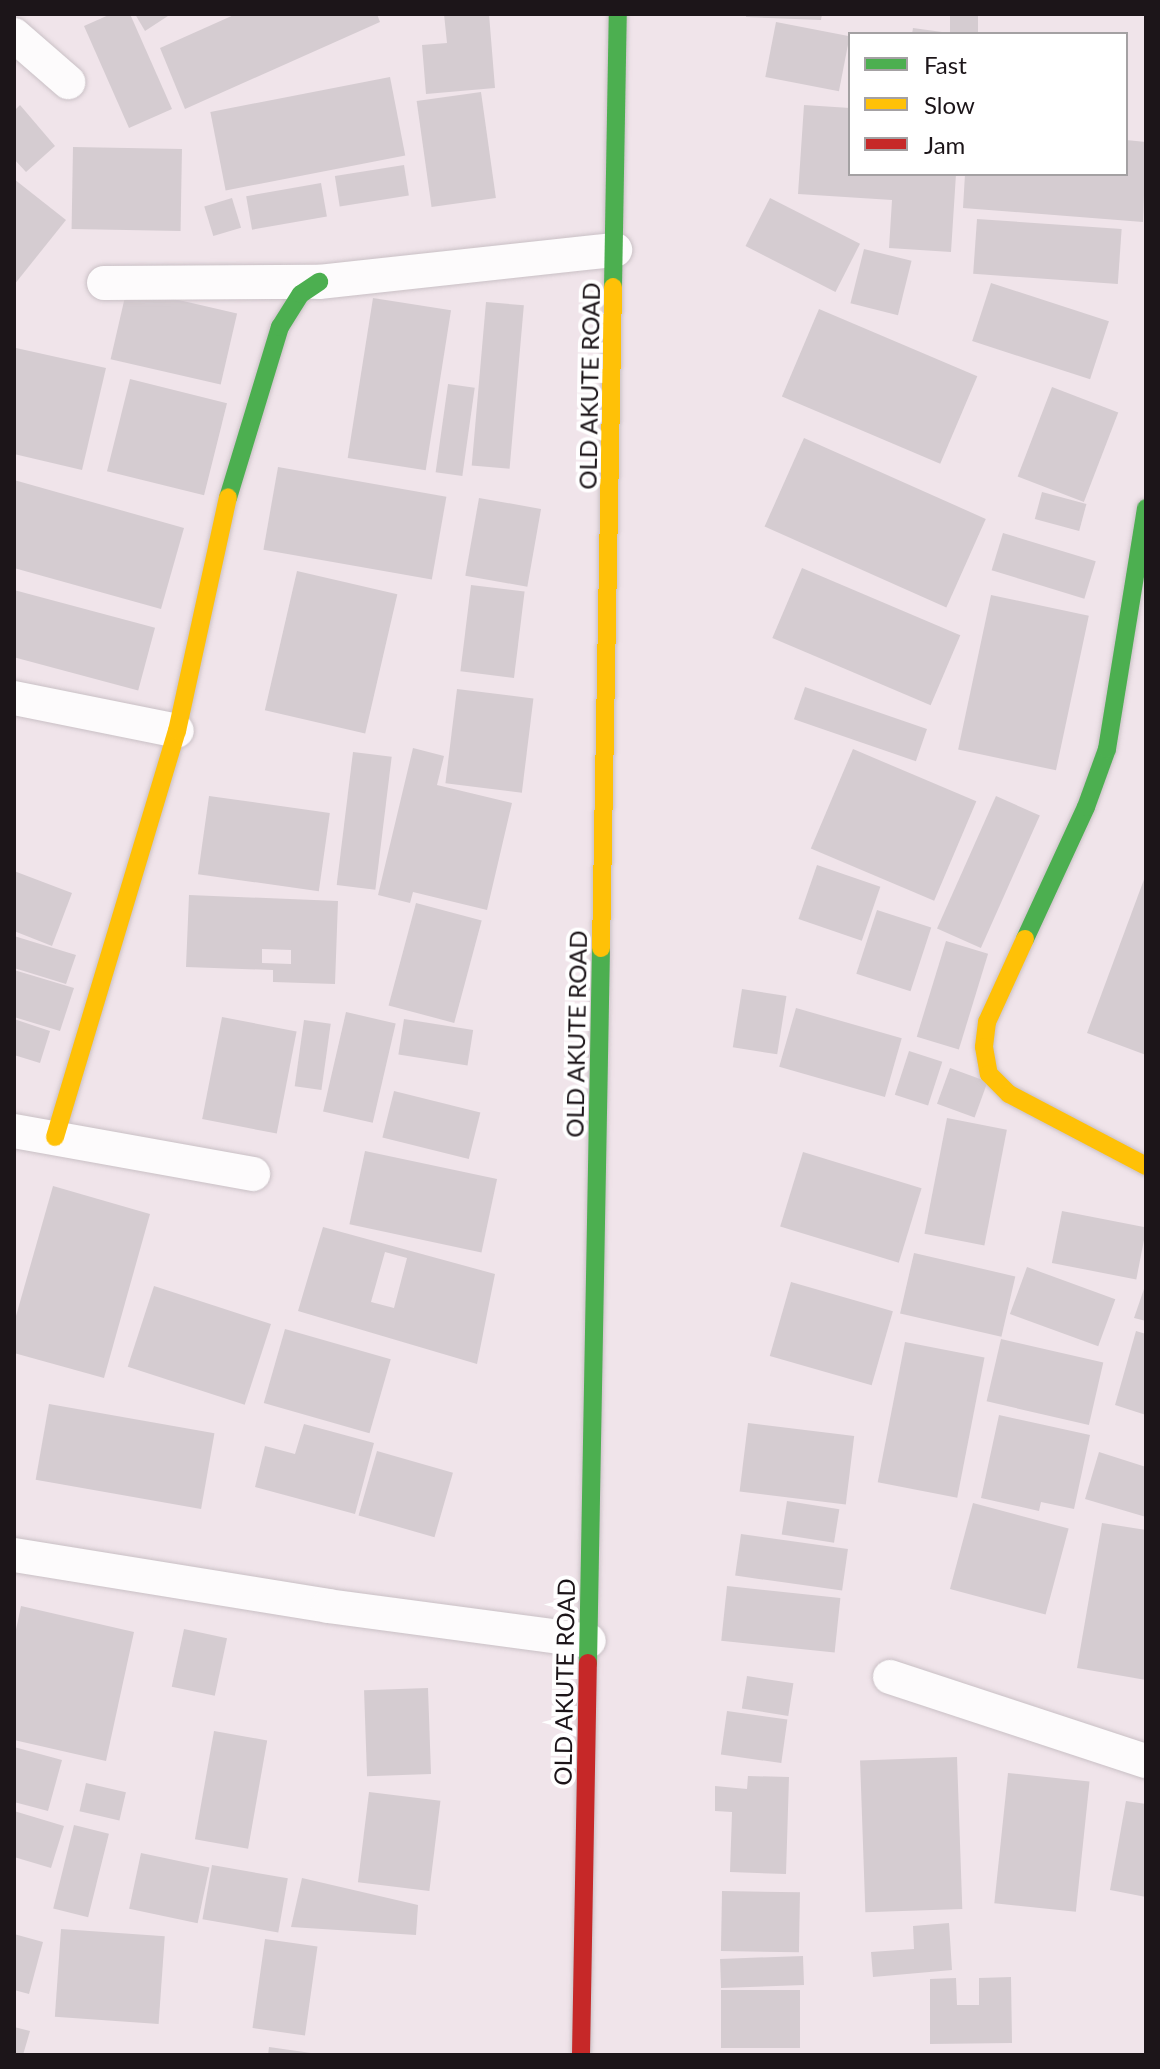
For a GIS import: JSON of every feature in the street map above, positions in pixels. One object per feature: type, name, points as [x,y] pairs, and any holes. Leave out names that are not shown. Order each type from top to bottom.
[{"type":"street","name":"OLD AKUTE ROAD","points":[[581,2055],[618,14]]},
{"type":"street","points":[[14,35],[68,82]]},
{"type":"street","points":[[104,283],[319,282],[615,250]]},
{"type":"street","points":[[55,1137],[177,731],[222,519],[280,327],[301,294],[319,282]]},
{"type":"street","points":[[1146,508],[1107,749],[1086,807],[987,1022],[984,1047],[989,1074],[1009,1094],[1146,1166]]},
{"type":"street","points":[[14,698],[177,731]]},
{"type":"street","points":[[14,1131],[253,1174]]},
{"type":"street","points":[[14,1555],[328,1606],[589,1641]]},
{"type":"street","points":[[890,1677],[1146,1761]]},
{"type":"building","points":[[111,14],[130,14],[172,109],[129,128],[84,26]]},
{"type":"building","points":[[135,14],[171,14],[145,31]]},
{"type":"building","points":[[236,14],[377,14],[380,22],[185,109],[160,48]]},
{"type":"building","points":[[444,14],[489,14],[495,88],[426,94],[422,45],[447,43]]},
{"type":"building","points":[[746,14],[822,14],[821,20],[746,17]]},
{"type":"building","points":[[950,14],[978,14],[978,32],[950,32]]},
{"type":"building","points":[[776,22],[848,36],[839,91],[765,77]]},
{"type":"building","points":[[913,28],[942,32],[912,32]]},
{"type":"building","points":[[390,77],[405,156],[226,190],[210,112]]},
{"type":"building","points":[[481,92],[496,198],[432,207],[417,101]]},
{"type":"building","points":[[20,105],[55,146],[26,172],[14,159],[14,111]]},
{"type":"building","points":[[804,105],[848,108],[848,176],[956,176],[951,252],[889,248],[892,200],[798,194]]},
{"type":"building","points":[[1128,140],[1146,142],[1143,222],[963,208],[965,176],[1128,176]]},
{"type":"building","points":[[73,147],[182,149],[181,231],[72,229]]},
{"type":"building","points":[[404,165],[409,196],[340,207],[335,176]]},
{"type":"building","points":[[14,179],[66,220],[14,285]]},
{"type":"building","points":[[321,183],[327,216],[252,230],[246,196]]},
{"type":"building","points":[[232,198],[241,228],[213,236],[204,206]]},
{"type":"building","points":[[770,198],[860,244],[835,292],[745,246]]},
{"type":"building","points":[[977,219],[1122,229],[1118,284],[973,274]]},
{"type":"building","points":[[864,249],[912,261],[898,315],[850,303]]},
{"type":"building","points":[[991,283],[1109,321],[1090,379],[972,341]]},
{"type":"building","points":[[127,288],[237,313],[221,385],[111,359]]},
{"type":"building","points":[[373,298],[451,310],[426,470],[348,458]]},
{"type":"building","points":[[486,302],[524,305],[510,469],[472,465]]},
{"type":"building","points":[[819,309],[977,376],[940,464],[782,396]]},
{"type":"building","points":[[16,348],[106,368],[82,470],[14,454]]},
{"type":"building","points":[[130,379],[227,403],[204,495],[107,471]]},
{"type":"building","points":[[448,384],[475,388],[462,476],[436,472]]},
{"type":"building","points":[[1052,387],[1118,412],[1084,502],[1018,477]]},
{"type":"building","points":[[804,438],[986,519],[946,608],[765,527]]},
{"type":"building","points":[[278,467],[446,497],[432,579],[263,550]]},
{"type":"building","points":[[14,480],[184,528],[161,609],[14,568]]},
{"type":"building","points":[[1042,492],[1086,504],[1079,531],[1035,519]]},
{"type":"building","points":[[479,498],[541,509],[527,587],[465,576]]},
{"type":"building","points":[[1003,533],[1096,561],[1084,599],[992,570]]},
{"type":"building","points":[[802,568],[960,635],[931,705],[772,638]]},
{"type":"building","points":[[297,571],[397,594],[365,734],[265,710]]},
{"type":"building","points":[[471,585],[525,592],[514,678],[460,671]]},
{"type":"building","points":[[14,590],[155,628],[138,691],[14,657]]},
{"type":"building","points":[[991,595],[1089,616],[1056,770],[958,750]]},
{"type":"building","points":[[805,687],[927,729],[916,761],[794,719]]},
{"type":"building","points":[[457,689],[533,698],[522,793],[445,783]]},
{"type":"building","points":[[413,748],[444,756],[437,785],[512,803],[487,910],[413,892],[410,903],[378,895]]},
{"type":"building","points":[[853,749],[976,801],[934,901],[811,848]]},
{"type":"building","points":[[353,752],[392,757],[375,890],[337,885]]},
{"type":"building","points":[[209,796],[330,813],[319,891],[198,874]]},
{"type":"building","points":[[996,796],[1040,816],[981,948],[937,928]]},
{"type":"building","points":[[817,865],[880,887],[862,941],[798,919]]},
{"type":"building","points":[[14,871],[72,893],[52,946],[14,931]]},
{"type":"building","points":[[1146,874],[1146,1055],[1087,1033]]},
{"type":"building","points":[[189,895],[338,901],[335,984],[273,982],[273,970],[186,967]],"holes":[[[262,949],[291,950],[291,964],[262,963]]]},
{"type":"building","points":[[416,903],[482,921],[454,1023],[389,1005]]},
{"type":"building","points":[[877,910],[931,928],[911,991],[856,974]]},
{"type":"building","points":[[14,936],[76,955],[66,984],[14,968]]},
{"type":"building","points":[[946,941],[988,954],[959,1049],[917,1037]]},
{"type":"building","points":[[14,970],[74,988],[60,1031],[14,1017]]},
{"type":"building","points":[[742,989],[786,996],[777,1054],[733,1047]]},
{"type":"building","points":[[796,1008],[902,1038],[885,1097],[779,1067]]},
{"type":"building","points":[[346,1012],[396,1023],[373,1123],[323,1111]]},
{"type":"building","points":[[222,1017],[297,1032],[277,1134],[202,1119]]},
{"type":"building","points":[[14,1019],[50,1031],[40,1063],[14,1055]]},
{"type":"building","points":[[404,1019],[473,1030],[468,1066],[398,1055]]},
{"type":"building","points":[[304,1020],[331,1024],[321,1090],[295,1086]]},
{"type":"building","points":[[909,1051],[942,1062],[928,1106],[895,1095]]},
{"type":"building","points":[[950,1068],[988,1082],[975,1117],[937,1104]]},
{"type":"building","points":[[394,1091],[480,1113],[469,1159],[382,1138]]},
{"type":"building","points":[[947,1118],[1007,1130],[984,1245],[924,1234]]},
{"type":"building","points":[[365,1151],[497,1179],[481,1252],[349,1224]]},
{"type":"building","points":[[803,1152],[922,1188],[899,1263],[780,1227]]},
{"type":"building","points":[[53,1186],[150,1214],[104,1378],[14,1353],[14,1323]]},
{"type":"building","points":[[1062,1211],[1146,1227],[1136,1279],[1052,1263]]},
{"type":"building","points":[[323,1227],[495,1274],[477,1364],[298,1311]],"holes":[[[385,1252],[407,1258],[394,1308],[371,1302]]]},
{"type":"building","points":[[914,1253],[1015,1276],[1001,1337],[900,1313]]},
{"type":"building","points":[[1027,1267],[1115,1299],[1098,1346],[1010,1314]]},
{"type":"building","points":[[791,1282],[893,1311],[872,1385],[770,1356]]},
{"type":"building","points":[[1146,1283],[1146,1321],[1134,1318]]},
{"type":"building","points":[[154,1286],[271,1324],[245,1405],[128,1367]]},
{"type":"building","points":[[285,1329],[391,1359],[370,1433],[264,1403]]},
{"type":"building","points":[[1136,1331],[1146,1334],[1146,1415],[1115,1405]]},
{"type":"building","points":[[1001,1339],[1103,1363],[1089,1425],[987,1401]]},
{"type":"building","points":[[905,1342],[985,1357],[957,1498],[878,1482]]},
{"type":"building","points":[[49,1404],[214,1433],[201,1509],[36,1480]]},
{"type":"building","points":[[999,1415],[1090,1435],[1074,1509],[1041,1502],[1039,1511],[981,1498]]},
{"type":"building","points":[[748,1423],[854,1436],[846,1505],[740,1491]]},
{"type":"building","points":[[304,1424],[374,1443],[355,1514],[255,1487],[265,1446],[295,1454]]},
{"type":"building","points":[[377,1451],[453,1473],[434,1537],[359,1515]]},
{"type":"building","points":[[1099,1452],[1146,1467],[1146,1517],[1085,1499]]},
{"type":"building","points":[[787,1501],[839,1509],[834,1543],[782,1535]]},
{"type":"building","points":[[973,1503],[1069,1529],[1046,1615],[950,1589]]},
{"type":"building","points":[[1102,1523],[1146,1530],[1146,1680],[1077,1668]]},
{"type":"building","points":[[741,1534],[848,1549],[842,1591],[735,1576]]},
{"type":"building","points":[[727,1586],[840,1598],[835,1653],[721,1641]]},
{"type":"building","points":[[21,1606],[134,1632],[106,1761],[14,1740],[14,1639]]},
{"type":"building","points":[[184,1629],[227,1638],[215,1696],[172,1687]]},
{"type":"building","points":[[747,1676],[793,1683],[788,1716],[742,1709]]},
{"type":"building","points":[[428,1688],[431,1774],[367,1776],[364,1690]]},
{"type":"building","points":[[727,1711],[787,1719],[781,1763],[721,1755]]},
{"type":"building","points":[[214,1731],[267,1740],[248,1849],[195,1839]]},
{"type":"building","points":[[14,1747],[62,1760],[48,1811],[14,1802]]},
{"type":"building","points":[[957,1757],[962,1909],[865,1912],[860,1760]]},
{"type":"building","points":[[1008,1773],[1090,1782],[1076,1912],[994,1903]]},
{"type":"building","points":[[748,1776],[789,1777],[786,1874],[730,1872],[732,1812],[715,1811],[715,1786],[747,1789]]},
{"type":"building","points":[[86,1783],[126,1792],[119,1820],[79,1811]]},
{"type":"building","points":[[369,1792],[440,1801],[429,1891],[358,1882]]},
{"type":"building","points":[[1126,1801],[1146,1804],[1146,1897],[1110,1890]]},
{"type":"building","points":[[14,1811],[64,1826],[51,1868],[14,1857]]},
{"type":"building","points":[[74,1825],[109,1834],[88,1917],[53,1908]]},
{"type":"building","points":[[141,1853],[209,1868],[198,1923],[129,1909]]},
{"type":"building","points":[[212,1865],[288,1878],[278,1933],[202,1919]]},
{"type":"building","points":[[302,1878],[418,1905],[416,1935],[291,1927]]},
{"type":"building","points":[[722,1891],[800,1892],[799,1952],[721,1951]]},
{"type":"building","points":[[949,1923],[952,1970],[873,1977],[871,1952],[914,1949],[913,1926]]},
{"type":"building","points":[[61,1929],[165,1936],[159,2024],[55,2017]]},
{"type":"building","points":[[14,1934],[43,1942],[29,1994],[14,1990]]},
{"type":"building","points":[[265,1939],[317,1946],[305,2036],[252,2028]]},
{"type":"building","points":[[803,1956],[804,1985],[721,1988],[720,1959]]},
{"type":"building","points":[[1011,1977],[1012,2043],[930,2044],[930,1979],[956,1978],[957,2005],[979,2005],[979,1978]]},
{"type":"building","points":[[721,1990],[800,1990],[800,2048],[721,2048]]},
{"type":"building","points":[[14,2027],[30,2031],[23,2055],[14,2055]]},
{"type":"building","points":[[269,2047],[311,2053],[311,2055],[268,2055]]},
{"type":"traffic: fast","points":[[613,287],[618,14]]},
{"type":"traffic: fast","points":[[228,498],[280,327],[301,294],[319,282]]},
{"type":"traffic: fast","points":[[1025,939],[1086,807],[1107,749],[1146,508]]},
{"type":"traffic: fast","points":[[588,1663],[601,948]]},
{"type":"traffic: slow","points":[[601,948],[613,287]]},
{"type":"traffic: slow","points":[[55,1137],[177,731],[228,498]]},
{"type":"traffic: slow","points":[[1025,939],[987,1022],[984,1047],[989,1074],[1009,1094],[1146,1166]]},
{"type":"traffic: jam","points":[[581,2055],[588,1663]]}]
